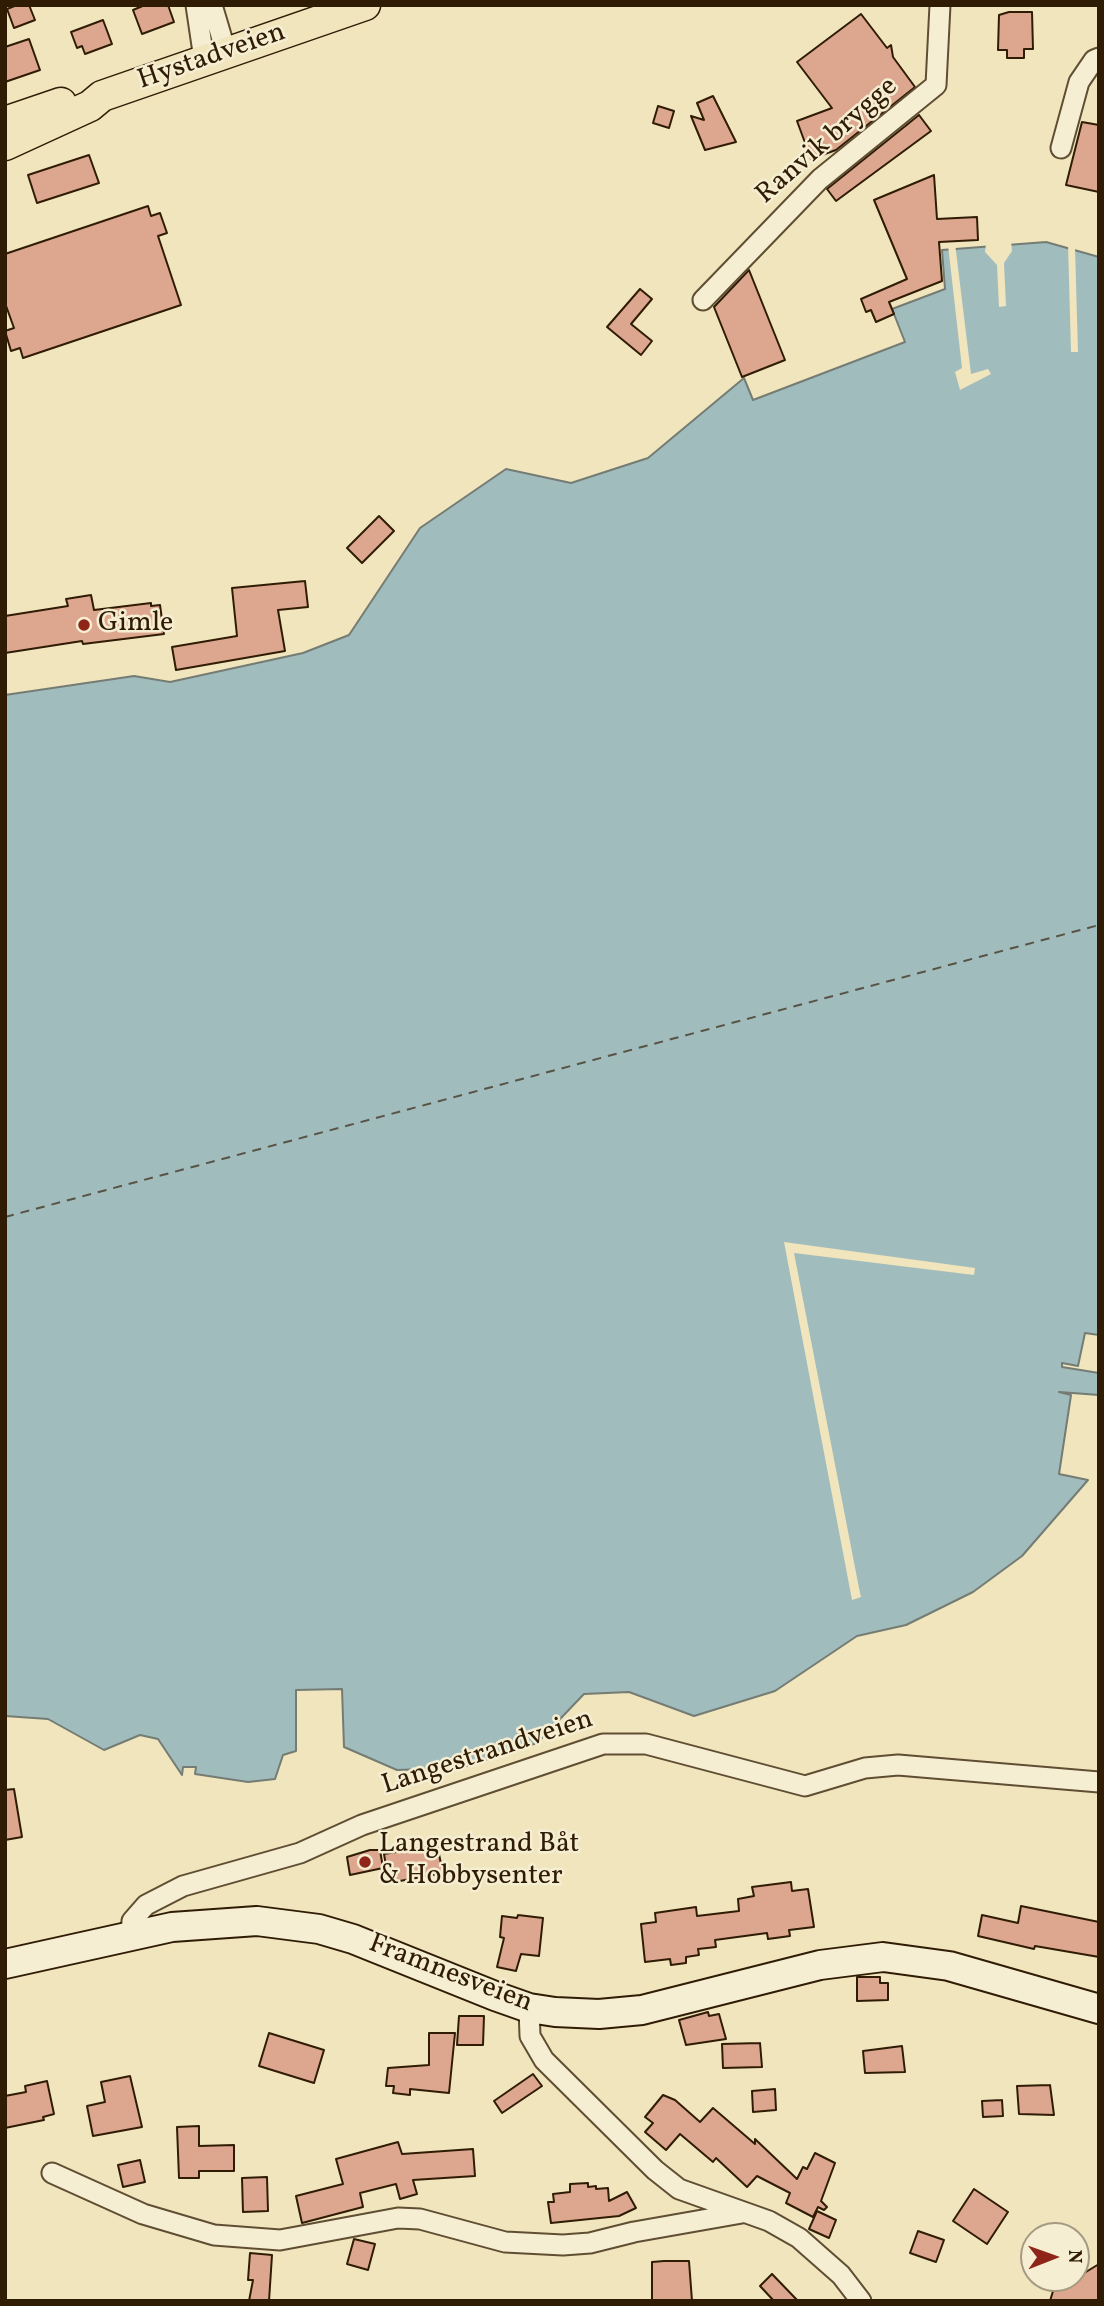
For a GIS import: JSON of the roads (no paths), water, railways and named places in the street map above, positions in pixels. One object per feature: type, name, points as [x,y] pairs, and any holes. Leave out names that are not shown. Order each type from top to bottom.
[{"type":"main road","name":"Hystadveien","points":[[5,122],[86,95],[98,97],[365,5]]},
{"type":"main road","name":"Hystadveien","points":[[5,145],[90,106],[98,97]]},
{"type":"main road","name":"Framnesveien","points":[[5,1964],[131,1934],[202,1922],[287,1923],[354,1939],[529,2008],[578,2015],[642,2010],[820,1965],[883,1957],[949,1966],[1099,2008]]},
{"type":"street","points":[[196,5],[215,56]]},
{"type":"street","points":[[212,5],[215,56]]},
{"type":"street","name":"Ranvik brygge","points":[[703,300],[820,179],[936,85],[940,5]]},
{"type":"street","points":[[1061,148],[1079,82],[1094,60],[1099,58]]},
{"type":"street","name":"Langestrandveien","points":[[131,1934],[132,1921],[146,1905],[183,1886],[300,1853],[362,1825],[603,1744],[629,1742],[656,1746],[805,1786],[864,1768],[898,1765],[1099,1782]]},
{"type":"street","points":[[529,2008],[530,2036],[544,2060],[626,2145],[679,2189],[769,2221],[799,2238],[841,2275],[861,2301]]},
{"type":"street","points":[[52,2173],[143,2214],[214,2235],[281,2240],[398,2218],[420,2219],[505,2242],[563,2245],[590,2243],[634,2232],[742,2213]]},
{"type":"water","points":[[1046,242],[1099,257],[1099,1335],[1085,1333],[1078,1366],[1062,1363],[1062,1367],[1099,1373],[1099,1395],[1059,1392],[1071,1395],[1059,1474],[1088,1480],[1022,1556],[973,1592],[906,1625],[857,1636],[775,1691],[694,1716],[629,1692],[584,1694],[537,1743],[460,1768],[397,1770],[344,1747],[342,1689],[296,1690],[296,1751],[283,1755],[275,1779],[248,1782],[195,1774],[196,1767],[183,1767],[182,1775],[158,1739],[140,1735],[104,1750],[48,1719],[5,1716],[5,695],[134,676],[170,682],[303,653],[349,635],[420,528],[506,469],[571,483],[648,458],[744,378],[753,400],[905,342],[892,309],[945,289],[942,250]]},
{"type":"place","name":"Gimle","points":[[84,625]]},
{"type":"place","name":"Langestrand Båt & Hobbysenter","points":[[365,1862]]}]
